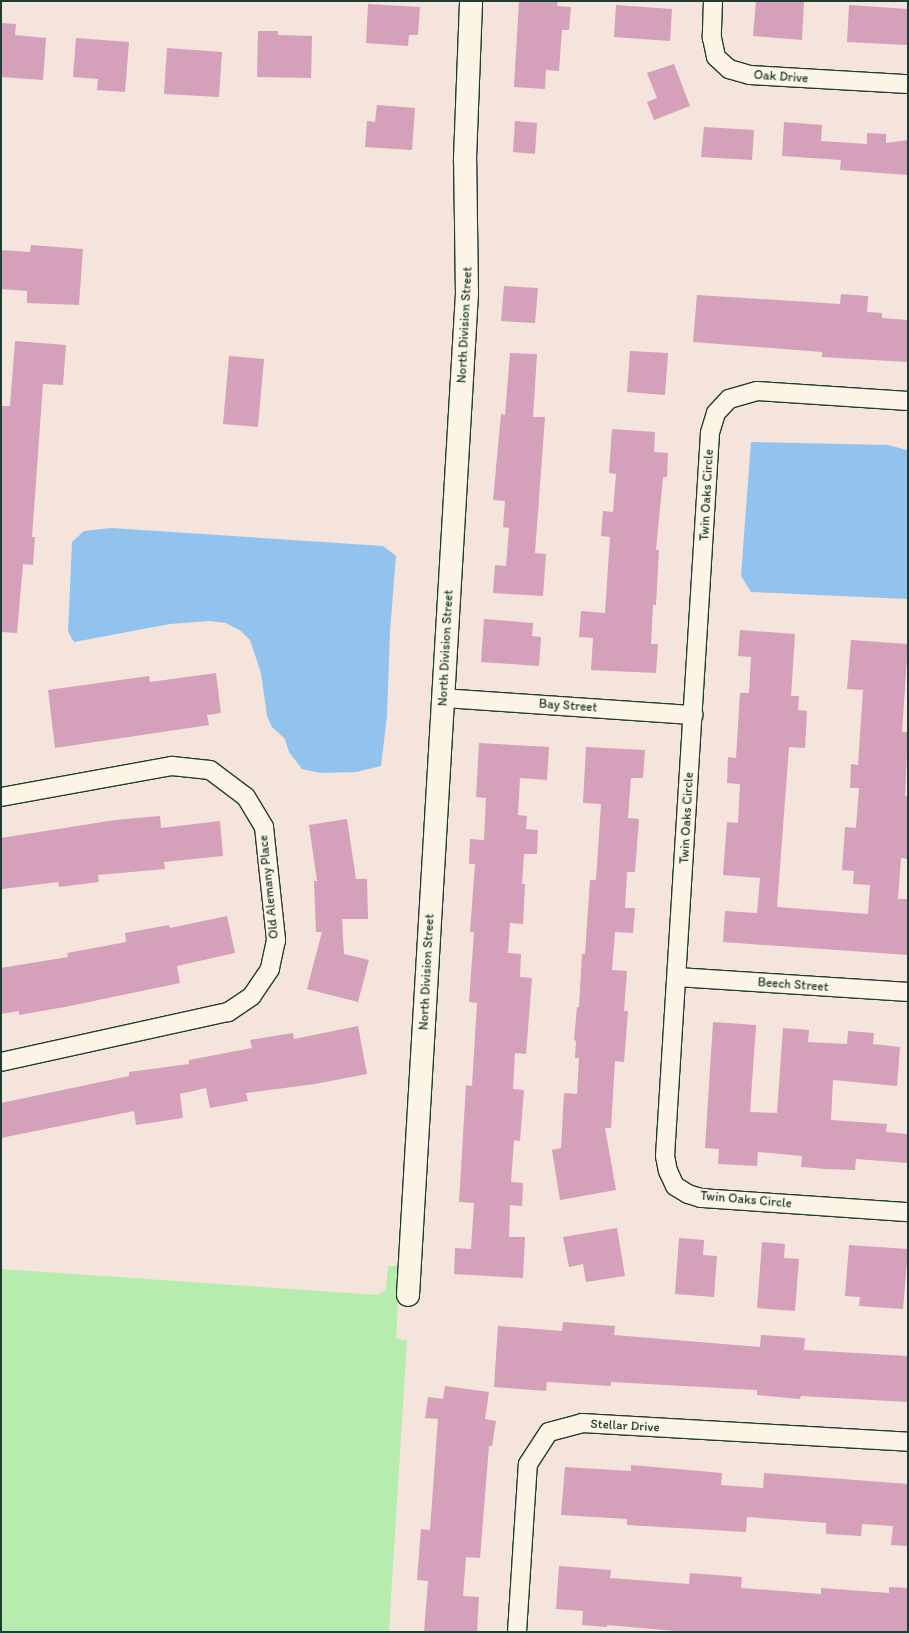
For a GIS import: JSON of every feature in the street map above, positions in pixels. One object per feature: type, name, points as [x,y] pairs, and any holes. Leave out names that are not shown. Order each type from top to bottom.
[{"type":"street","name":"North Division Street","points":[[408,1295],[467,294],[465,159],[471,1]]},
{"type":"street","name":"Oak Drive","points":[[713,1],[712,38],[716,57],[729,69],[750,75],[908,84]]},
{"type":"street","name":"Twin Oaks Circle","points":[[908,401],[757,391],[729,399],[716,412],[710,433],[678,977],[665,1156],[668,1171],[676,1186],[688,1194],[701,1198],[908,1212]]},
{"type":"street","name":"Bay Street","points":[[443,698],[693,715]]},
{"type":"street","name":"Old Alemany Place","points":[[1,797],[172,766],[210,770],[246,797],[264,826],[276,940],[270,969],[252,996],[228,1012],[1,1062]]},
{"type":"street","name":"Beech Street","points":[[678,977],[908,992]]},
{"type":"street","name":"Stellar Drive","points":[[517,1632],[528,1464],[549,1432],[582,1423],[908,1442]]},
{"type":"green space","points":[[388,1266],[400,1266],[396,1339],[407,1340],[389,1632],[1,1632],[1,1269],[378,1295],[386,1290]]},
{"type":"water","points":[[751,442],[888,445],[907,450],[908,599],[751,592],[741,576]]},
{"type":"water","points":[[111,528],[383,546],[396,556],[390,631],[387,716],[381,766],[356,772],[320,773],[302,769],[289,752],[285,739],[272,727],[267,716],[261,673],[250,640],[241,631],[226,623],[210,621],[170,624],[74,642],[68,632],[72,542],[84,531]]},
{"type":"building","points":[[519,1],[558,1],[557,6],[571,7],[569,30],[562,30],[559,71],[546,70],[545,89],[514,87]]},
{"type":"building","points":[[756,1],[804,1],[802,40],[753,36]]},
{"type":"building","points":[[368,4],[420,7],[418,35],[409,35],[408,46],[366,43]]},
{"type":"building","points":[[616,5],[672,9],[670,41],[614,37]]},
{"type":"building","points":[[849,5],[908,9],[908,45],[847,42]]},
{"type":"building","points":[[1,23],[16,24],[15,35],[46,38],[43,80],[1,77]]},
{"type":"building","points":[[258,31],[278,31],[278,35],[312,36],[311,78],[257,77]]},
{"type":"building","points":[[76,38],[129,42],[125,92],[97,90],[98,79],[73,77]]},
{"type":"building","points":[[167,48],[222,52],[219,97],[164,94]]},
{"type":"building","points":[[674,64],[690,106],[654,120],[647,102],[657,98],[647,73]]},
{"type":"building","points":[[377,105],[415,108],[412,150],[365,147],[367,121],[375,122]]},
{"type":"building","points":[[515,121],[537,123],[535,154],[513,152]]},
{"type":"building","points":[[784,122],[822,125],[821,141],[867,144],[867,133],[886,134],[886,143],[908,140],[908,175],[840,170],[841,160],[782,156]]},
{"type":"building","points":[[704,127],[754,130],[752,160],[701,157]]},
{"type":"building","points":[[31,245],[83,249],[79,305],[27,303],[27,291],[1,289],[1,250],[30,252]]},
{"type":"building","points":[[504,286],[538,288],[535,323],[501,321]]},
{"type":"building","points":[[841,294],[868,296],[867,312],[882,313],[882,318],[908,320],[908,362],[822,357],[822,352],[693,342],[697,295],[840,304]]},
{"type":"building","points":[[15,341],[66,345],[63,385],[43,384],[32,537],[35,537],[33,565],[23,564],[17,633],[1,632],[1,406],[10,406]]},
{"type":"building","points":[[630,351],[668,353],[665,395],[627,392]]},
{"type":"building","points":[[510,353],[537,354],[533,417],[545,417],[535,553],[546,554],[543,596],[493,593],[495,565],[506,566],[509,528],[503,527],[505,501],[493,500],[501,414],[505,415]]},
{"type":"building","points":[[229,356],[264,359],[258,427],[223,424]]},
{"type":"building","points":[[612,429],[655,432],[654,452],[668,453],[667,477],[663,477],[656,550],[659,550],[656,605],[653,605],[651,644],[658,644],[656,673],[591,670],[593,638],[579,637],[581,611],[605,613],[610,537],[601,536],[603,511],[613,512],[616,474],[609,473]]},
{"type":"building","points":[[484,619],[533,623],[532,636],[541,637],[539,666],[481,662]]},
{"type":"building","points":[[740,630],[795,634],[791,696],[799,696],[798,710],[807,711],[805,748],[789,747],[777,907],[868,914],[870,885],[853,884],[854,871],[842,870],[845,827],[856,828],[859,788],[850,788],[851,764],[858,765],[863,690],[847,689],[851,640],[908,644],[902,732],[908,732],[905,796],[908,796],[908,859],[901,858],[898,899],[908,899],[908,955],[723,942],[725,911],[757,913],[760,878],[723,875],[727,822],[738,823],[740,784],[727,783],[728,757],[736,758],[740,693],[749,693],[751,657],[738,656]]},
{"type":"building","points":[[216,673],[221,713],[207,715],[209,725],[55,748],[48,690],[149,676],[150,682]]},
{"type":"building","points":[[479,743],[549,747],[547,780],[520,778],[518,815],[527,816],[526,829],[538,830],[537,854],[524,854],[522,884],[525,884],[523,924],[510,923],[508,953],[521,954],[520,977],[532,978],[526,1054],[515,1053],[513,1089],[524,1090],[520,1141],[514,1140],[511,1182],[523,1183],[522,1206],[510,1205],[509,1237],[525,1237],[523,1278],[454,1274],[455,1248],[471,1249],[474,1203],[459,1202],[466,1085],[472,1086],[477,1003],[469,1002],[474,932],[470,932],[475,864],[469,864],[470,839],[484,840],[486,798],[476,797]]},
{"type":"building","points":[[586,747],[645,750],[643,778],[631,778],[628,818],[639,819],[635,872],[627,872],[625,908],[635,908],[633,933],[615,932],[612,970],[627,971],[624,1011],[628,1011],[624,1062],[615,1061],[611,1128],[605,1128],[616,1190],[560,1200],[552,1150],[561,1148],[564,1093],[577,1094],[579,1058],[575,1058],[576,1041],[574,1040],[577,1007],[579,1007],[582,954],[585,954],[590,880],[596,880],[601,804],[583,803]]},
{"type":"building","points":[[160,816],[161,828],[220,821],[223,856],[164,862],[165,869],[98,875],[99,882],[59,887],[58,882],[2,889],[1,838],[115,820]]},
{"type":"building","points":[[347,819],[356,879],[367,879],[368,919],[342,919],[344,954],[369,960],[358,1002],[307,989],[322,932],[316,932],[314,881],[317,881],[309,825]]},
{"type":"building","points":[[227,916],[235,953],[177,966],[180,983],[19,1015],[19,1011],[1,1014],[1,968],[68,957],[67,953],[126,942],[125,933],[169,925],[170,928]]},
{"type":"building","points":[[713,1022],[756,1025],[750,1112],[777,1113],[783,1028],[809,1030],[808,1042],[847,1044],[848,1031],[874,1033],[873,1044],[900,1047],[897,1086],[833,1080],[831,1120],[887,1124],[886,1132],[908,1134],[908,1163],[856,1159],[855,1170],[826,1169],[801,1167],[802,1156],[758,1152],[757,1166],[718,1164],[719,1149],[705,1148]]},
{"type":"building","points":[[358,1026],[367,1074],[315,1084],[246,1093],[248,1101],[210,1108],[206,1088],[180,1094],[183,1118],[136,1125],[134,1111],[1,1138],[1,1103],[129,1076],[129,1072],[189,1064],[189,1060],[252,1048],[250,1040],[293,1033],[294,1039]]},
{"type":"building","points":[[617,1228],[625,1276],[586,1282],[583,1264],[569,1267],[563,1237]]},
{"type":"building","points":[[679,1238],[704,1240],[703,1255],[717,1256],[714,1297],[675,1294]]},
{"type":"building","points":[[762,1242],[785,1244],[784,1258],[799,1259],[795,1311],[757,1308]]},
{"type":"building","points":[[849,1245],[908,1249],[903,1309],[859,1306],[860,1297],[845,1296]]},
{"type":"building","points":[[563,1322],[615,1326],[614,1335],[760,1347],[761,1335],[805,1338],[804,1350],[908,1356],[908,1402],[801,1396],[800,1399],[757,1395],[757,1390],[611,1382],[611,1386],[547,1382],[546,1391],[494,1387],[498,1326],[562,1331]]},
{"type":"building","points":[[445,1386],[489,1392],[485,1419],[496,1421],[492,1446],[489,1446],[480,1558],[466,1557],[463,1596],[479,1597],[477,1632],[424,1632],[428,1581],[417,1580],[421,1529],[430,1530],[438,1419],[425,1418],[428,1397],[443,1399]]},
{"type":"building","points":[[631,1465],[722,1473],[721,1485],[763,1488],[764,1473],[908,1484],[908,1546],[891,1545],[893,1526],[862,1524],[861,1536],[826,1534],[826,1523],[747,1517],[746,1532],[627,1525],[627,1519],[561,1515],[565,1467],[631,1471]]},
{"type":"building","points":[[559,1566],[611,1570],[610,1578],[689,1584],[690,1573],[742,1577],[741,1588],[821,1594],[821,1588],[889,1593],[889,1587],[908,1588],[908,1632],[686,1632],[607,1625],[607,1627],[582,1625],[583,1611],[556,1609]]}]
